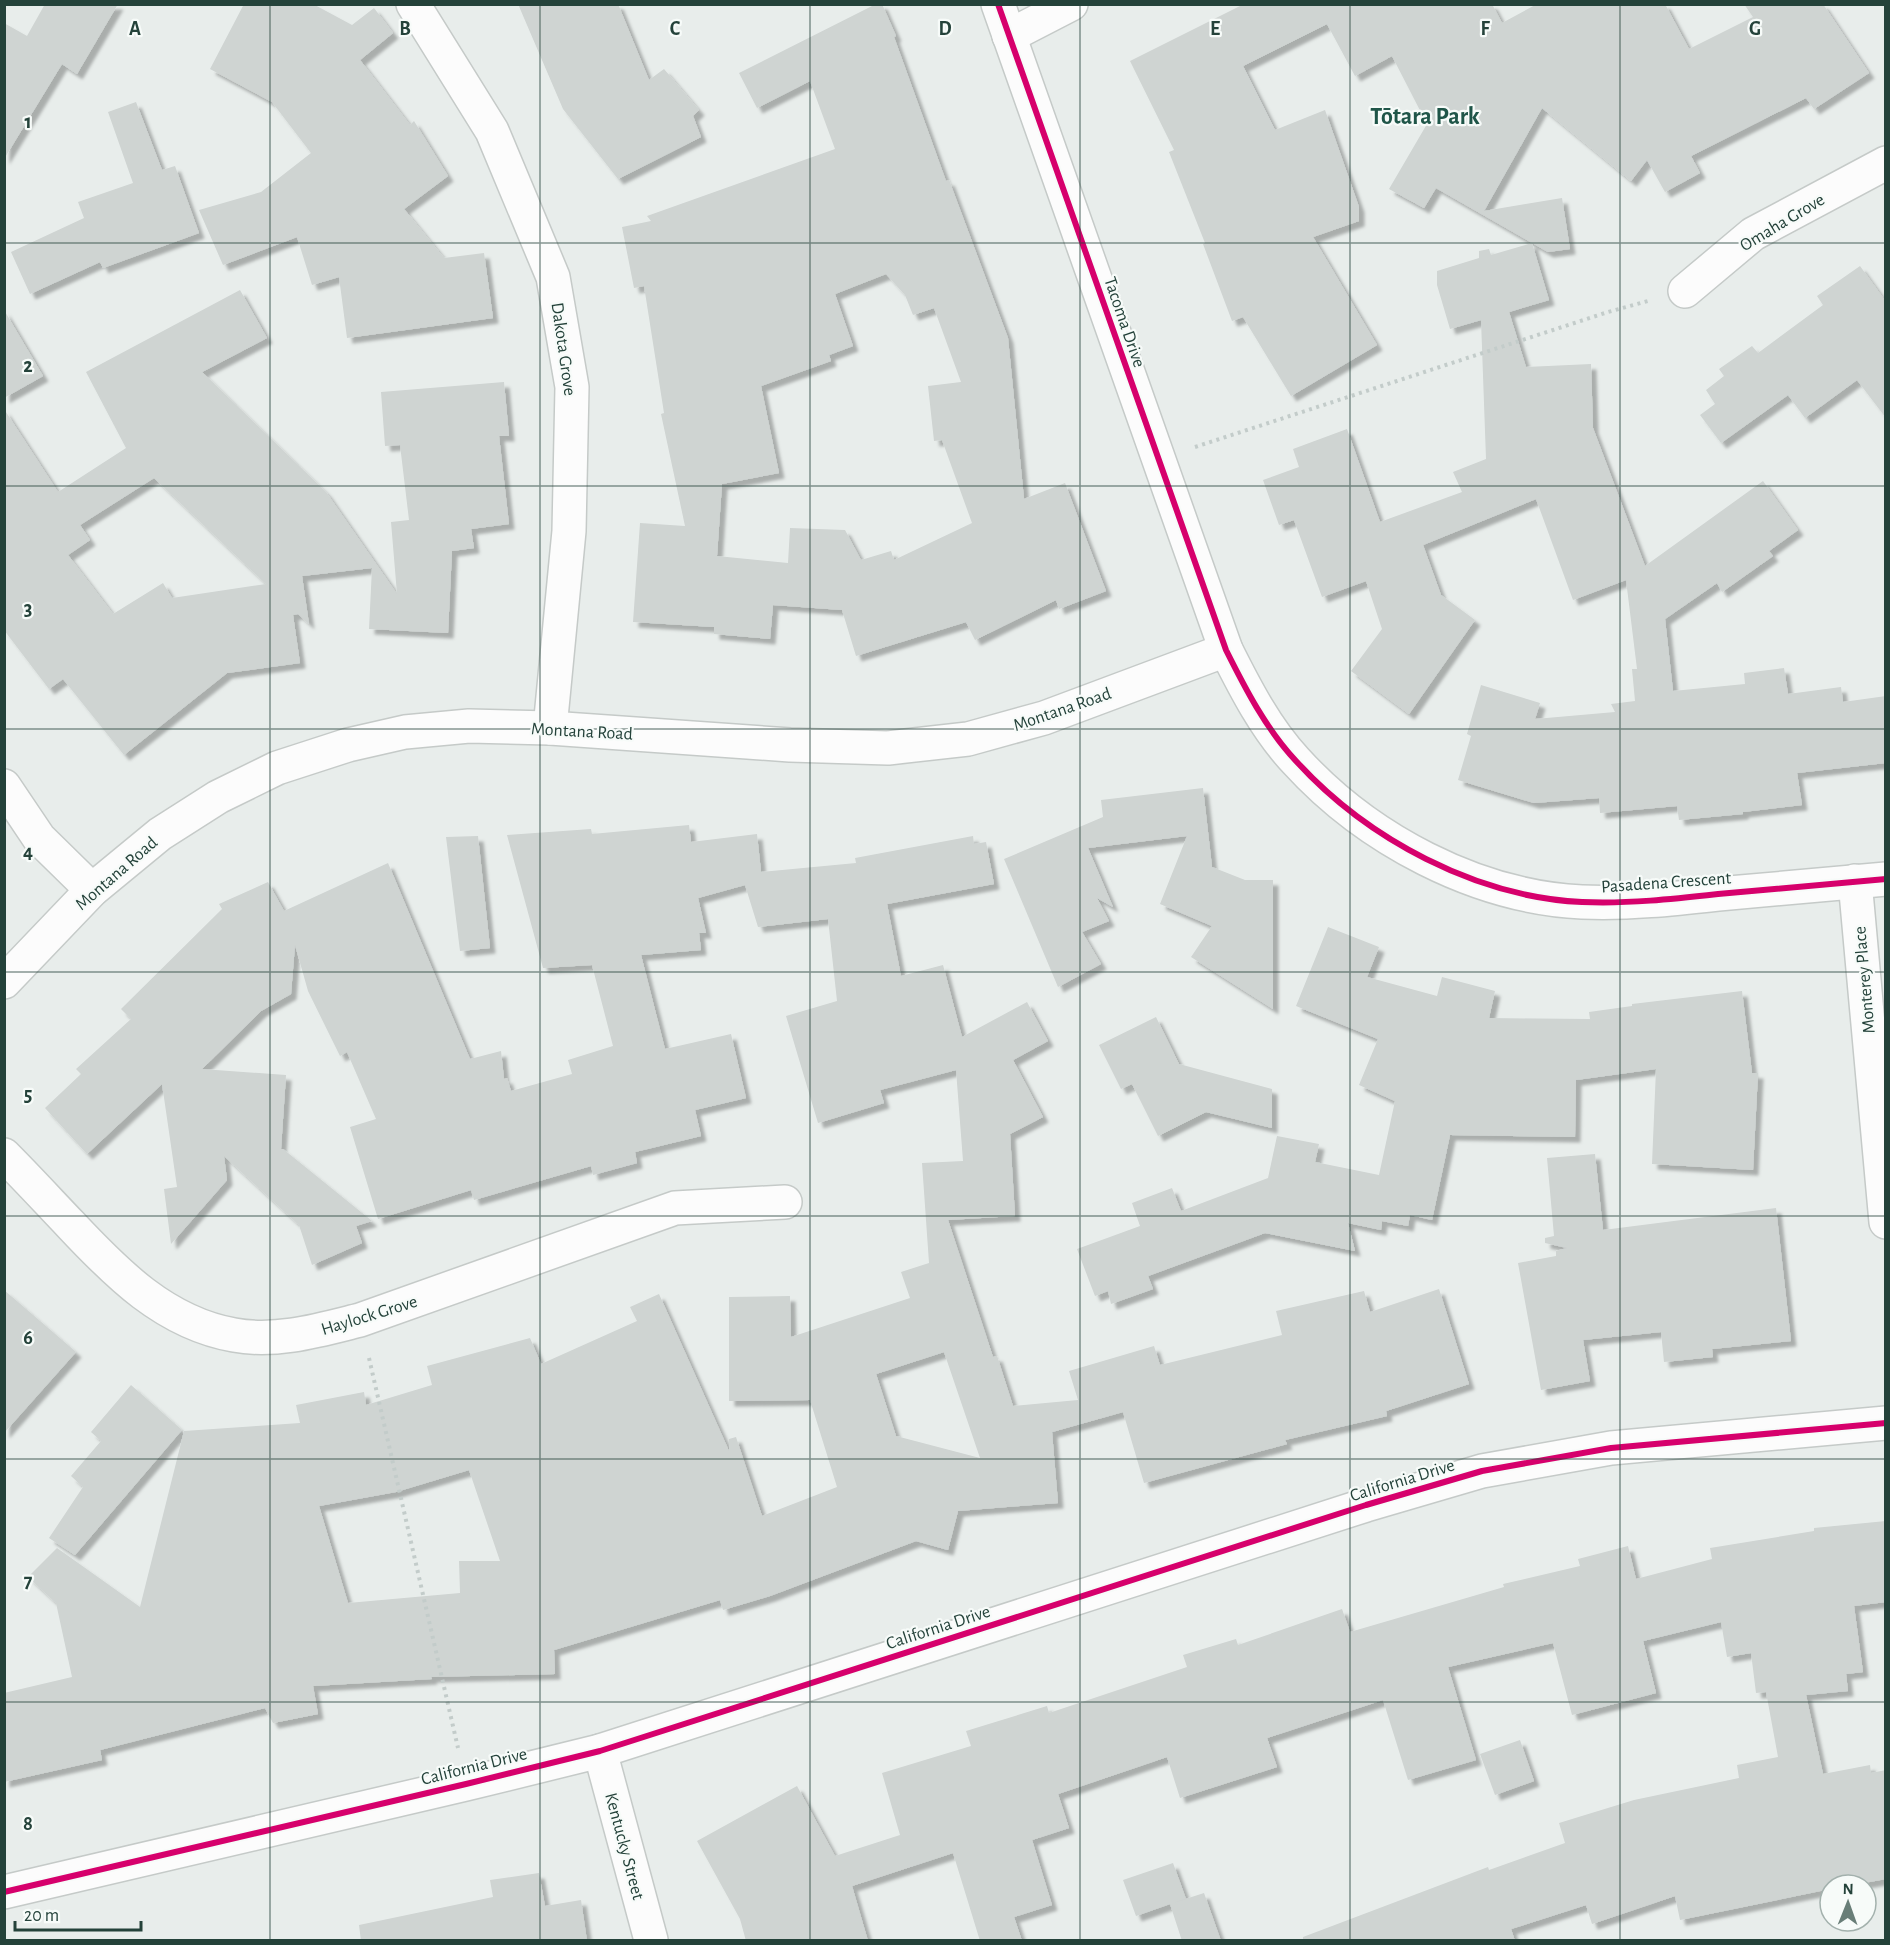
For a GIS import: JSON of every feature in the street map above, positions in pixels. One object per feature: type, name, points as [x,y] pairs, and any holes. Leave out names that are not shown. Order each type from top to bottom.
[{"type":"street","name":"Dakota Grove","points":[[413,4],[492,131],[553,277],[572,387],[569,531],[550,728]]},
{"type":"street","name":"Tacoma Drive","points":[[998,4],[1226,650]]},
{"type":"street","points":[[1009,36],[1071,4]]},
{"type":"street","name":"Omaha Grove","points":[[1685,291],[1753,234],[1886,163]]},
{"type":"street","name":"Montana Road","points":[[4,982],[92,890],[160,834],[218,797],[277,768],[348,745],[405,732],[469,726],[550,728],[790,745],[888,748],[945,742],[968,739],[1044,718],[1226,650]]},
{"type":"street","name":"Pasadena Crescent","points":[[1226,650],[1246,690],[1269,725],[1295,760],[1310,775],[1367,824],[1403,847],[1448,869],[1535,897],[1581,902],[1637,902],[1870,880]]},
{"type":"street","points":[[4,786],[39,838],[92,890]]},
{"type":"street","name":"Monterey Place","points":[[1870,880],[1886,1222]]},
{"type":"street","name":"Haylock Grove","points":[[4,1155],[128,1282],[159,1305],[194,1324],[235,1335],[273,1337],[312,1332],[360,1320],[675,1208],[785,1202]]},
{"type":"street","name":"California Drive","points":[[4,1892],[600,1751],[1482,1471],[1611,1448],[1886,1424]]},
{"type":"street","name":"Kentucky Street","points":[[600,1751],[651,1941]]},
{"type":"path","points":[[1158,461],[1596,316],[1685,291]]},
{"type":"path","points":[[360,1320],[466,1784]]},
{"type":"building","points":[[45,4],[118,4],[77,74],[62,64],[4,159],[4,23],[27,36]]},
{"type":"building","points":[[244,4],[313,4],[352,25],[374,8],[393,33],[360,60],[410,125],[414,121],[448,176],[404,209],[444,258],[484,253],[493,318],[347,338],[339,277],[312,285],[297,237],[223,265],[199,210],[261,192],[311,153],[272,102],[210,69]]},
{"type":"building","points":[[518,4],[618,4],[649,80],[664,69],[699,110],[693,116],[701,137],[618,179],[563,109]]},
{"type":"building","points":[[876,4],[882,4],[896,36],[894,37],[946,181],[949,180],[1008,338],[1024,499],[1065,483],[1106,591],[1059,609],[1056,600],[975,640],[966,622],[856,656],[842,610],[773,605],[770,639],[714,634],[714,627],[633,622],[640,523],[685,526],[661,414],[664,413],[644,286],[634,288],[622,227],[651,221],[647,216],[835,149],[810,81],[757,108],[739,73]],"holes":[[[886,274],[905,295],[913,315],[934,308],[961,382],[928,386],[934,441],[942,440],[972,523],[894,560],[891,551],[861,560],[845,530],[790,528],[788,563],[717,556],[722,484],[779,473],[761,386],[831,361],[829,355],[853,346],[835,294]]]},
{"type":"building","points":[[1244,4],[1492,4],[1502,23],[1537,4],[1665,4],[1689,49],[1753,17],[1744,4],[1823,4],[1869,73],[1814,109],[1806,98],[1691,156],[1700,173],[1665,192],[1647,160],[1631,181],[1542,108],[1484,211],[1562,198],[1570,249],[1548,252],[1436,188],[1424,208],[1389,189],[1427,124],[1392,56],[1355,76],[1327,24],[1243,66],[1275,130],[1325,110],[1359,207],[1359,221],[1313,237],[1377,345],[1291,396],[1243,317],[1232,321],[1203,244],[1205,243],[1169,152],[1174,150],[1130,61]]},
{"type":"building","points":[[136,102],[162,170],[175,166],[199,233],[103,268],[100,262],[30,294],[11,252],[84,218],[78,202],[133,183],[108,112]]},
{"type":"building","points":[[1532,243],[1549,300],[1509,312],[1526,367],[1591,364],[1593,428],[1645,566],[1763,481],[1798,530],[1769,551],[1773,556],[1722,592],[1717,583],[1665,619],[1673,691],[1745,684],[1744,673],[1784,668],[1788,694],[1841,687],[1843,702],[1886,696],[1886,763],[1797,773],[1802,805],[1679,820],[1677,806],[1600,813],[1599,798],[1534,803],[1458,780],[1471,736],[1467,734],[1481,685],[1540,703],[1535,719],[1615,712],[1611,704],[1635,701],[1632,669],[1637,669],[1626,580],[1573,600],[1536,499],[1423,545],[1441,595],[1475,620],[1409,714],[1351,671],[1382,629],[1366,581],[1322,597],[1294,520],[1279,525],[1263,480],[1299,467],[1293,449],[1347,429],[1380,522],[1462,492],[1453,472],[1486,459],[1481,320],[1450,329],[1437,285],[1437,271],[1479,258],[1479,251],[1489,249],[1491,255]]},
{"type":"building","points":[[1860,266],[1886,302],[1886,418],[1857,380],[1805,418],[1788,395],[1721,443],[1700,415],[1715,404],[1706,390],[1724,376],[1719,369],[1752,346],[1758,353],[1823,305],[1817,296]]},
{"type":"building","points":[[240,290],[267,338],[202,372],[326,492],[397,594],[391,522],[409,520],[400,445],[385,446],[381,392],[504,382],[509,436],[499,436],[509,524],[471,529],[474,548],[452,551],[448,633],[369,629],[372,568],[302,576],[309,624],[298,614],[293,615],[300,663],[227,673],[124,755],[63,679],[49,689],[4,630],[4,409],[58,492],[126,448],[86,372]],"holes":[[[154,478],[266,584],[172,598],[163,583],[113,614],[68,555],[90,540],[80,525]]]},
{"type":"building","points":[[4,310],[43,376],[4,398]]},
{"type":"building","points":[[1203,788],[1212,867],[1245,880],[1273,880],[1273,1009],[1191,957],[1212,926],[1160,904],[1187,836],[1088,848],[1113,907],[1097,898],[1109,921],[1082,932],[1101,964],[1058,987],[1004,859],[1103,817],[1101,800]]},
{"type":"building","points":[[689,825],[691,842],[757,834],[761,872],[856,863],[855,858],[973,836],[974,844],[986,842],[994,884],[887,904],[901,976],[943,965],[962,1037],[1027,1002],[1048,1041],[1013,1060],[1043,1117],[1010,1134],[1015,1216],[948,1220],[993,1357],[997,1356],[1013,1406],[1078,1400],[1069,1371],[1154,1346],[1160,1365],[1282,1335],[1276,1311],[1364,1291],[1370,1312],[1439,1289],[1469,1384],[1386,1411],[1387,1416],[1285,1440],[1287,1444],[1144,1483],[1123,1412],[1052,1432],[1058,1503],[958,1511],[948,1550],[916,1541],[770,1596],[723,1610],[720,1600],[554,1650],[555,1674],[431,1677],[432,1679],[313,1686],[318,1714],[273,1723],[265,1708],[100,1750],[102,1760],[4,1782],[4,1693],[72,1677],[56,1603],[28,1577],[57,1548],[140,1607],[184,1431],[300,1423],[296,1405],[364,1392],[366,1405],[432,1385],[427,1366],[530,1338],[541,1364],[637,1321],[630,1307],[659,1294],[729,1451],[729,1439],[736,1437],[762,1516],[837,1487],[810,1400],[729,1401],[729,1297],[790,1296],[791,1337],[910,1298],[901,1272],[929,1263],[922,1163],[963,1161],[956,1070],[880,1090],[884,1103],[818,1123],[786,1016],[837,1001],[828,919],[758,927],[745,885],[698,898],[706,933],[699,933],[701,950],[641,955],[665,1049],[731,1034],[746,1098],[695,1110],[701,1136],[635,1152],[637,1163],[593,1175],[591,1166],[474,1200],[471,1190],[378,1219],[350,1127],[376,1119],[347,1052],[340,1056],[308,991],[295,945],[291,994],[261,1011],[202,1069],[286,1075],[281,1149],[372,1221],[356,1226],[362,1243],[312,1265],[299,1225],[224,1156],[227,1180],[171,1244],[164,1189],[177,1187],[162,1084],[87,1154],[45,1108],[81,1074],[76,1069],[131,1019],[121,1009],[222,909],[219,904],[268,882],[284,911],[388,863],[470,1059],[501,1051],[504,1079],[507,1078],[511,1091],[572,1074],[568,1060],[613,1046],[592,965],[543,968],[507,835],[591,829],[592,834]],"holes":[[[944,1352],[980,1458],[896,1436],[876,1374]],[[469,1470],[500,1561],[459,1561],[460,1593],[348,1603],[319,1506],[396,1492]]]},
{"type":"building","points":[[478,836],[490,948],[460,951],[446,837]]},
{"type":"building","points":[[1328,927],[1379,947],[1367,977],[1437,996],[1442,977],[1495,991],[1489,1018],[1590,1019],[1589,1012],[1632,1006],[1632,1004],[1742,991],[1752,1073],[1758,1073],[1753,1170],[1652,1164],[1656,1069],[1576,1080],[1575,1137],[1450,1135],[1432,1220],[1410,1215],[1408,1226],[1382,1221],[1381,1230],[1348,1223],[1355,1251],[1265,1233],[1148,1276],[1153,1289],[1111,1304],[1108,1291],[1095,1296],[1077,1249],[1140,1226],[1132,1203],[1172,1188],[1181,1211],[1268,1178],[1277,1136],[1319,1144],[1315,1162],[1379,1175],[1395,1101],[1359,1085],[1378,1039],[1296,1006]]},
{"type":"building","points":[[1156,1017],[1179,1064],[1272,1089],[1272,1128],[1206,1112],[1158,1136],[1132,1084],[1121,1089],[1099,1045]]},
{"type":"building","points":[[1595,1154],[1603,1230],[1776,1208],[1791,1341],[1712,1349],[1713,1357],[1664,1362],[1661,1332],[1583,1340],[1590,1381],[1541,1390],[1518,1263],[1556,1256],[1556,1251],[1567,1248],[1545,1243],[1545,1238],[1554,1236],[1547,1158]]},
{"type":"building","points":[[4,1290],[76,1352],[4,1433]]},
{"type":"building","points":[[131,1385],[182,1430],[75,1555],[49,1538],[83,1487],[71,1476],[101,1441],[91,1432]]},
{"type":"building","points":[[1886,1521],[1886,1602],[1854,1606],[1863,1672],[1846,1674],[1848,1691],[1806,1695],[1823,1774],[1870,1765],[1871,1773],[1886,1770],[1886,1879],[1878,1880],[1878,1873],[1818,1873],[1818,1891],[1680,1920],[1675,1896],[1592,1924],[1586,1905],[1511,1929],[1515,1941],[1303,1941],[1303,1937],[1488,1867],[1489,1870],[1565,1843],[1559,1823],[1634,1800],[1739,1778],[1737,1765],[1778,1757],[1766,1692],[1756,1693],[1751,1653],[1727,1657],[1721,1622],[1643,1641],[1656,1693],[1572,1715],[1553,1643],[1448,1667],[1476,1760],[1408,1780],[1383,1700],[1267,1738],[1277,1767],[1180,1798],[1167,1757],[1058,1794],[1069,1828],[1032,1840],[1052,1905],[1014,1917],[1022,1941],[980,1941],[953,1853],[852,1886],[868,1941],[746,1941],[740,1919],[697,1841],[797,1786],[835,1856],[900,1835],[882,1773],[971,1746],[966,1731],[1047,1706],[1049,1713],[1187,1667],[1183,1655],[1236,1639],[1238,1645],[1342,1609],[1350,1632],[1504,1587],[1503,1584],[1580,1566],[1578,1559],[1628,1546],[1636,1579],[1712,1559],[1710,1548],[1814,1531],[1814,1528]]},
{"type":"building","points":[[1520,1740],[1534,1781],[1495,1795],[1480,1754]]},
{"type":"building","points":[[1173,1863],[1186,1899],[1204,1893],[1221,1941],[1182,1941],[1170,1904],[1136,1916],[1123,1880]]},
{"type":"building","points":[[539,1873],[545,1906],[581,1900],[587,1941],[361,1941],[359,1925],[493,1897],[490,1880]]},
{"type":"cycle path","points":[[998,4],[1226,650],[1275,736],[1324,789],[1390,839],[1426,859],[1464,876],[1503,889],[1542,898],[1582,902],[1633,902],[1886,879]]},
{"type":"cycle path","points":[[4,1892],[600,1751],[1366,1505],[1482,1471],[1611,1448],[1886,1423]]},
{"type":"district","name":"Tōtara Park","points":[[1425,116]]}]
